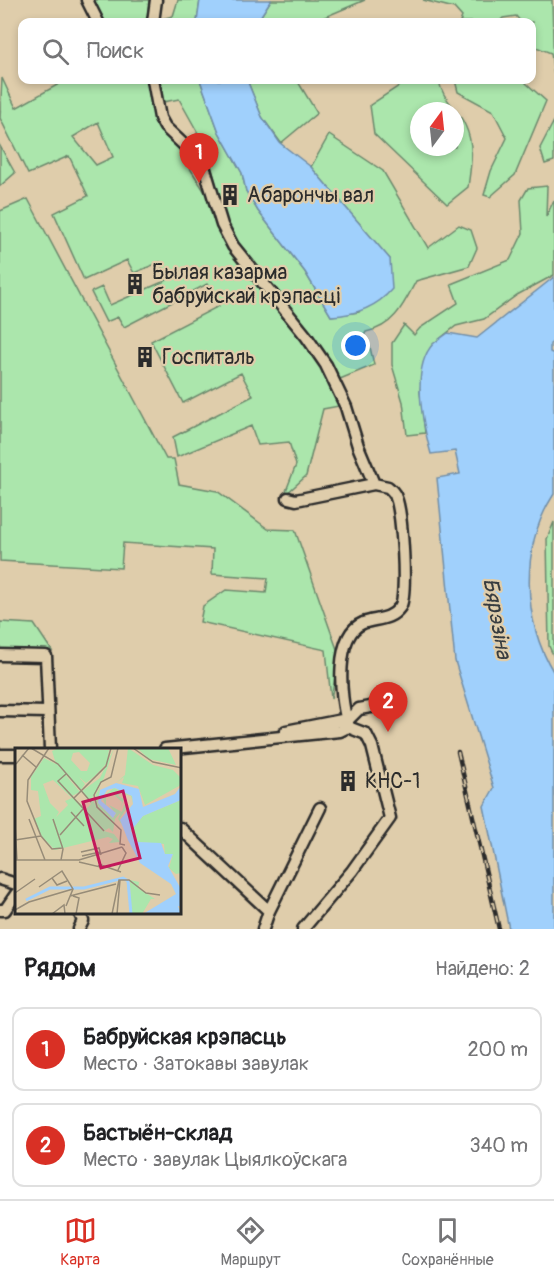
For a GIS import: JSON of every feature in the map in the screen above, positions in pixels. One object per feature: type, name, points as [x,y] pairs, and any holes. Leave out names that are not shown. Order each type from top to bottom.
[{"type":"street","points":[[87,0],[96,18]]},
{"type":"street","points":[[154,18],[156,0]]},
{"type":"street","points":[[154,84],[160,118],[165,127],[203,163],[222,225],[233,246],[306,336],[326,366],[346,407],[358,446],[374,484]]},
{"type":"street","points":[[288,498],[296,500],[374,484],[388,487],[397,499],[404,595],[400,607],[392,615],[383,620],[366,622],[355,627],[350,633],[344,652],[341,687],[347,724]]},
{"type":"street","points":[[0,655],[46,656],[50,748]]},
{"type":"street","points":[[174,748],[340,731],[359,709],[394,703]]},
{"type":"street","points":[[0,711],[48,712]]},
{"type":"street","points":[[303,929],[352,871],[390,818],[370,740],[366,734],[347,724]]},
{"type":"street","points":[[263,929],[269,911],[320,808]]},
{"type":"street","points":[[182,830],[269,911]]},
{"type":"street","points":[[0,879],[15,884]]},
{"type":"street","points":[[0,910],[5,910],[15,895]]},
{"type":"street","points":[[79,929],[82,921],[80,914]]},
{"type":"green space","points":[[90,0],[149,0],[147,18],[99,18]]},
{"type":"green space","points":[[178,0],[200,0],[198,18],[165,18],[173,16]]},
{"type":"green space","points":[[271,0],[365,0],[322,18],[260,18]]},
{"type":"green space","points":[[423,0],[552,0],[554,77],[551,53],[536,47],[536,18],[518,18],[516,16],[462,18],[454,8]]},
{"type":"green space","points":[[2,78],[16,108],[59,84],[151,84],[183,157],[211,202],[222,238],[304,340],[324,373],[339,406],[323,409],[306,476],[284,496],[296,465],[289,442],[258,445],[251,426],[177,457],[173,437],[253,396],[241,373],[183,403],[151,341],[219,306],[207,284],[124,327],[118,317],[106,322],[91,292],[102,287],[110,305],[167,280],[160,262],[134,273],[127,260],[84,280],[54,213],[88,196],[69,156],[28,174],[0,118]],"holes":[[[98,122],[113,157],[96,165],[73,137]]]},
{"type":"green space","points":[[160,84],[201,84],[219,132],[242,173],[246,191],[258,211],[305,272],[331,316],[359,312],[390,259],[311,167],[329,135],[383,171],[428,248],[459,225],[471,230],[477,248],[469,266],[416,281],[391,320],[366,332],[361,341],[370,347],[374,365],[340,379],[324,351],[244,253],[228,227],[210,162],[189,141],[198,133],[179,99],[163,102]]},
{"type":"green space","points":[[249,84],[299,84],[317,113],[281,143],[262,117]]},
{"type":"green space","points":[[402,84],[440,84],[449,102],[410,102],[410,156],[464,156],[464,124],[468,133],[471,156],[468,187],[447,204],[374,134],[370,105]]},
{"type":"green space","points":[[456,84],[527,84],[546,101],[515,175],[490,197],[484,195],[491,171],[507,138],[493,111],[458,92]]},
{"type":"green space","points":[[554,121],[554,161],[545,164],[540,148]]},
{"type":"green space","points":[[0,146],[15,173],[0,186]]},
{"type":"green space","points":[[547,186],[546,217],[554,200],[554,275],[517,295],[484,319],[456,326],[432,345],[423,367],[420,392],[425,433],[407,435],[403,402],[392,365],[392,343],[404,325],[414,335],[420,328],[458,303],[451,284],[510,260],[523,233],[521,200],[528,188]]},
{"type":"green space","points":[[28,199],[166,459],[174,459],[179,484],[217,491],[268,529],[295,530],[339,655],[331,699],[326,650],[200,622],[203,606],[226,590],[266,593],[268,578],[212,574],[213,549],[123,543],[121,568],[0,561],[0,211]]},
{"type":"green space","points":[[554,522],[554,657],[549,646],[547,539]]},
{"type":"green space","points":[[0,622],[34,624],[52,651],[0,650]]},
{"type":"water","points":[[200,0],[271,0],[260,18],[198,18]]},
{"type":"water","points":[[201,84],[249,84],[262,117],[280,143],[311,167],[390,259],[392,289],[386,296],[364,309],[331,316],[305,272],[258,211],[246,191],[242,173],[219,132]]},
{"type":"water","name":"Бярэзіна","points":[[554,277],[554,341],[550,344],[550,352],[554,354],[554,494],[535,536],[529,583],[536,630],[543,652],[554,673],[554,929],[509,929],[484,806],[494,788],[455,661],[437,478],[460,474],[455,451],[431,454],[422,413],[420,382],[426,355],[433,344],[448,333],[477,338]]},
{"type":"railway","points":[[458,752],[499,929]]},
{"type":"place","name":"Бабруйская крэпасць","points":[[199,183]]},
{"type":"place","name":"Абарончы вал","points":[[230,195]]},
{"type":"place","name":"Былая казарма бабруйскай крэпасці","points":[[135,284]]},
{"type":"place","name":"Госпиталь","points":[[145,357]]},
{"type":"place","name":"Бастыён-склад","points":[[388,732]]},
{"type":"place","name":"КНС-1","points":[[348,781]]}]
